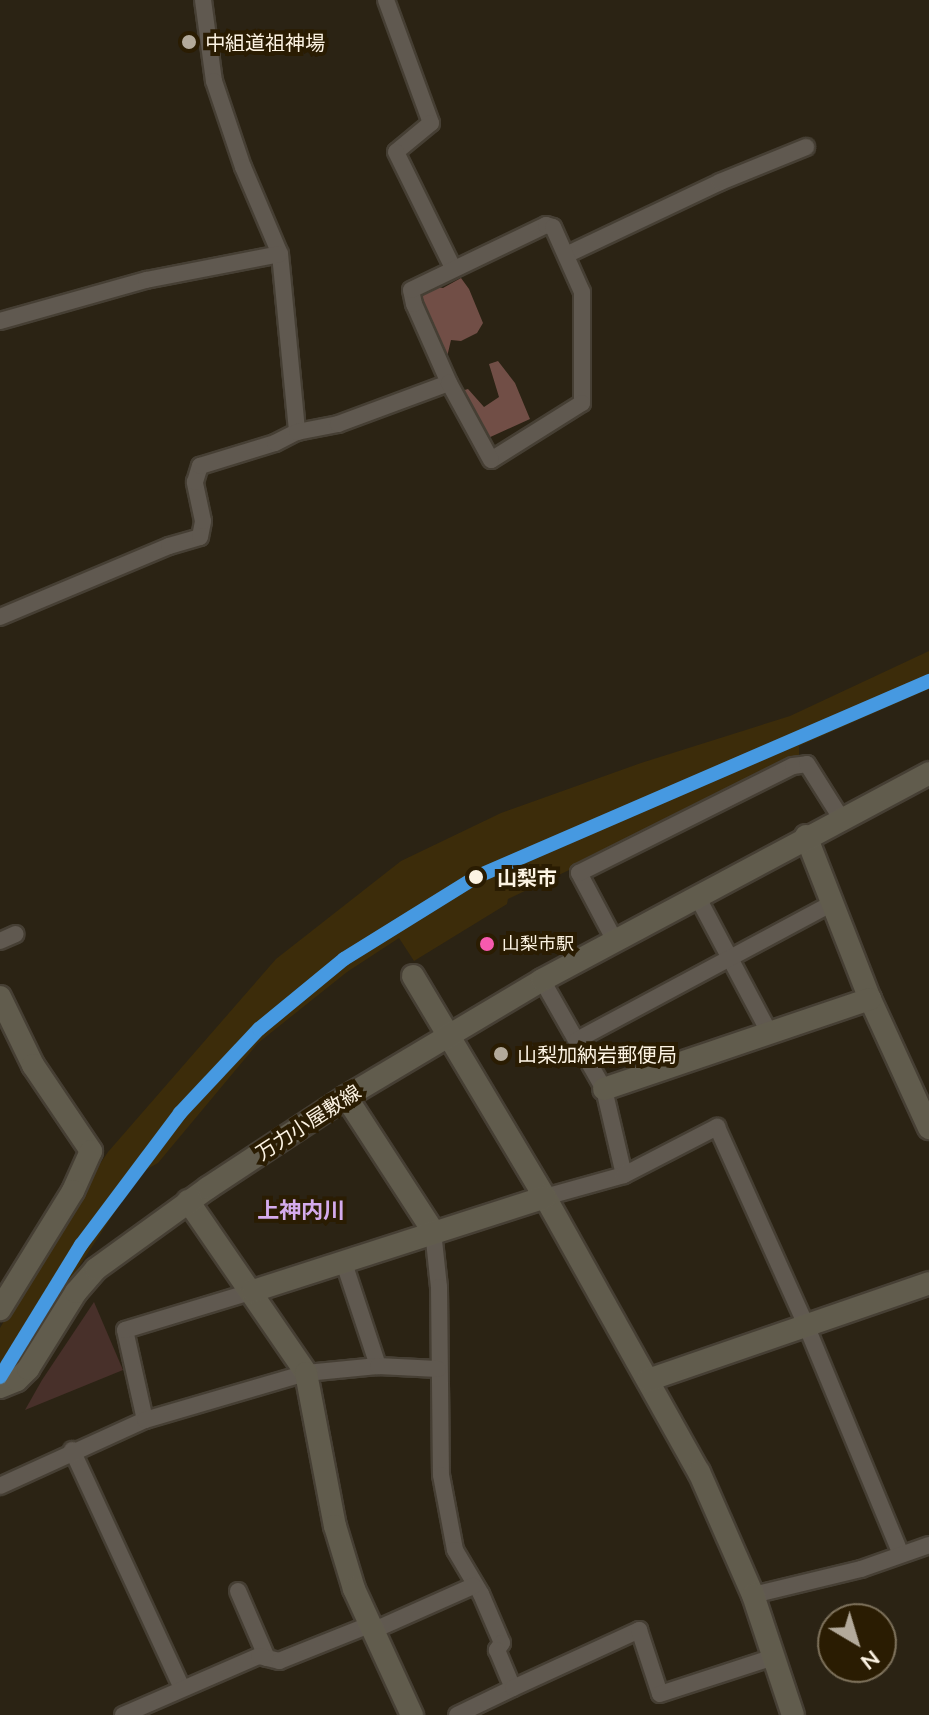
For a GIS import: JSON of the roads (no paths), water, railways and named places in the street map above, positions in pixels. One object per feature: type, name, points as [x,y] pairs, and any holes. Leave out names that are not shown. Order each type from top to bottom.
[{"type":"street","points":[[203,0],[214,81],[243,167],[280,254],[297,432]]},
{"type":"street","points":[[386,0],[431,123],[396,152],[453,268]]},
{"type":"street","points":[[568,254],[720,182],[806,147]]},
{"type":"street","points":[[546,225],[553,227],[568,254],[582,292],[582,403],[491,460],[449,383],[414,304],[411,290],[546,225]]},
{"type":"street","points":[[0,321],[146,280],[280,254]]},
{"type":"street","points":[[0,617],[169,546],[200,537],[203,521],[195,482],[200,466],[275,443],[297,432],[338,424],[449,383]]},
{"type":"street","points":[[614,939],[579,873],[793,766],[807,764],[841,818]]},
{"type":"street","name":"万力小屋敷線","points":[[0,1387],[17,1380],[28,1369],[76,1292],[96,1269],[188,1201],[346,1097],[542,980],[806,836],[929,773]]},
{"type":"street","points":[[806,836],[870,999],[929,1128]]},
{"type":"street","points":[[697,896],[769,1032]]},
{"type":"street","points":[[577,1040],[832,903]]},
{"type":"street","points":[[413,976],[545,1197],[699,1472],[753,1595],[793,1715]]},
{"type":"street","points":[[542,980],[604,1089],[624,1175]]},
{"type":"street","points":[[0,997],[33,1065],[91,1151],[73,1191],[0,1309]]},
{"type":"street","points":[[604,1089],[870,999]]},
{"type":"street","points":[[346,1097],[433,1231],[439,1287],[441,1475],[455,1550],[473,1586],[481,1594],[502,1643],[497,1650],[513,1688]]},
{"type":"street","points":[[145,1420],[125,1330],[433,1231],[624,1175],[717,1127],[806,1325],[901,1554]]},
{"type":"street","points":[[188,1201],[253,1291],[306,1373],[335,1526],[370,1628],[412,1715]]},
{"type":"street","points":[[343,1260],[378,1366]]},
{"type":"street","points":[[648,1380],[929,1283]]},
{"type":"street","points":[[0,1486],[72,1450],[145,1420],[306,1373],[378,1366],[438,1369]]},
{"type":"street","points":[[72,1450],[182,1688]]},
{"type":"street","points":[[753,1595],[861,1569],[929,1545]]},
{"type":"street","points":[[123,1715],[259,1656],[279,1661],[473,1586]]},
{"type":"street","points":[[238,1591],[267,1658]]},
{"type":"street","points":[[457,1715],[639,1630],[660,1694],[774,1657]]},
{"type":"place","name":"中組道祖神場","points":[[189,42]]},
{"type":"place","name":"山梨市","points":[[476,877]]},
{"type":"place","name":"山梨市駅","points":[[487,944]]},
{"type":"place","name":"山梨加納岩郵便局","points":[[501,1054]]},
{"type":"district","name":"上神内川","points":[[301,1211]]}]
